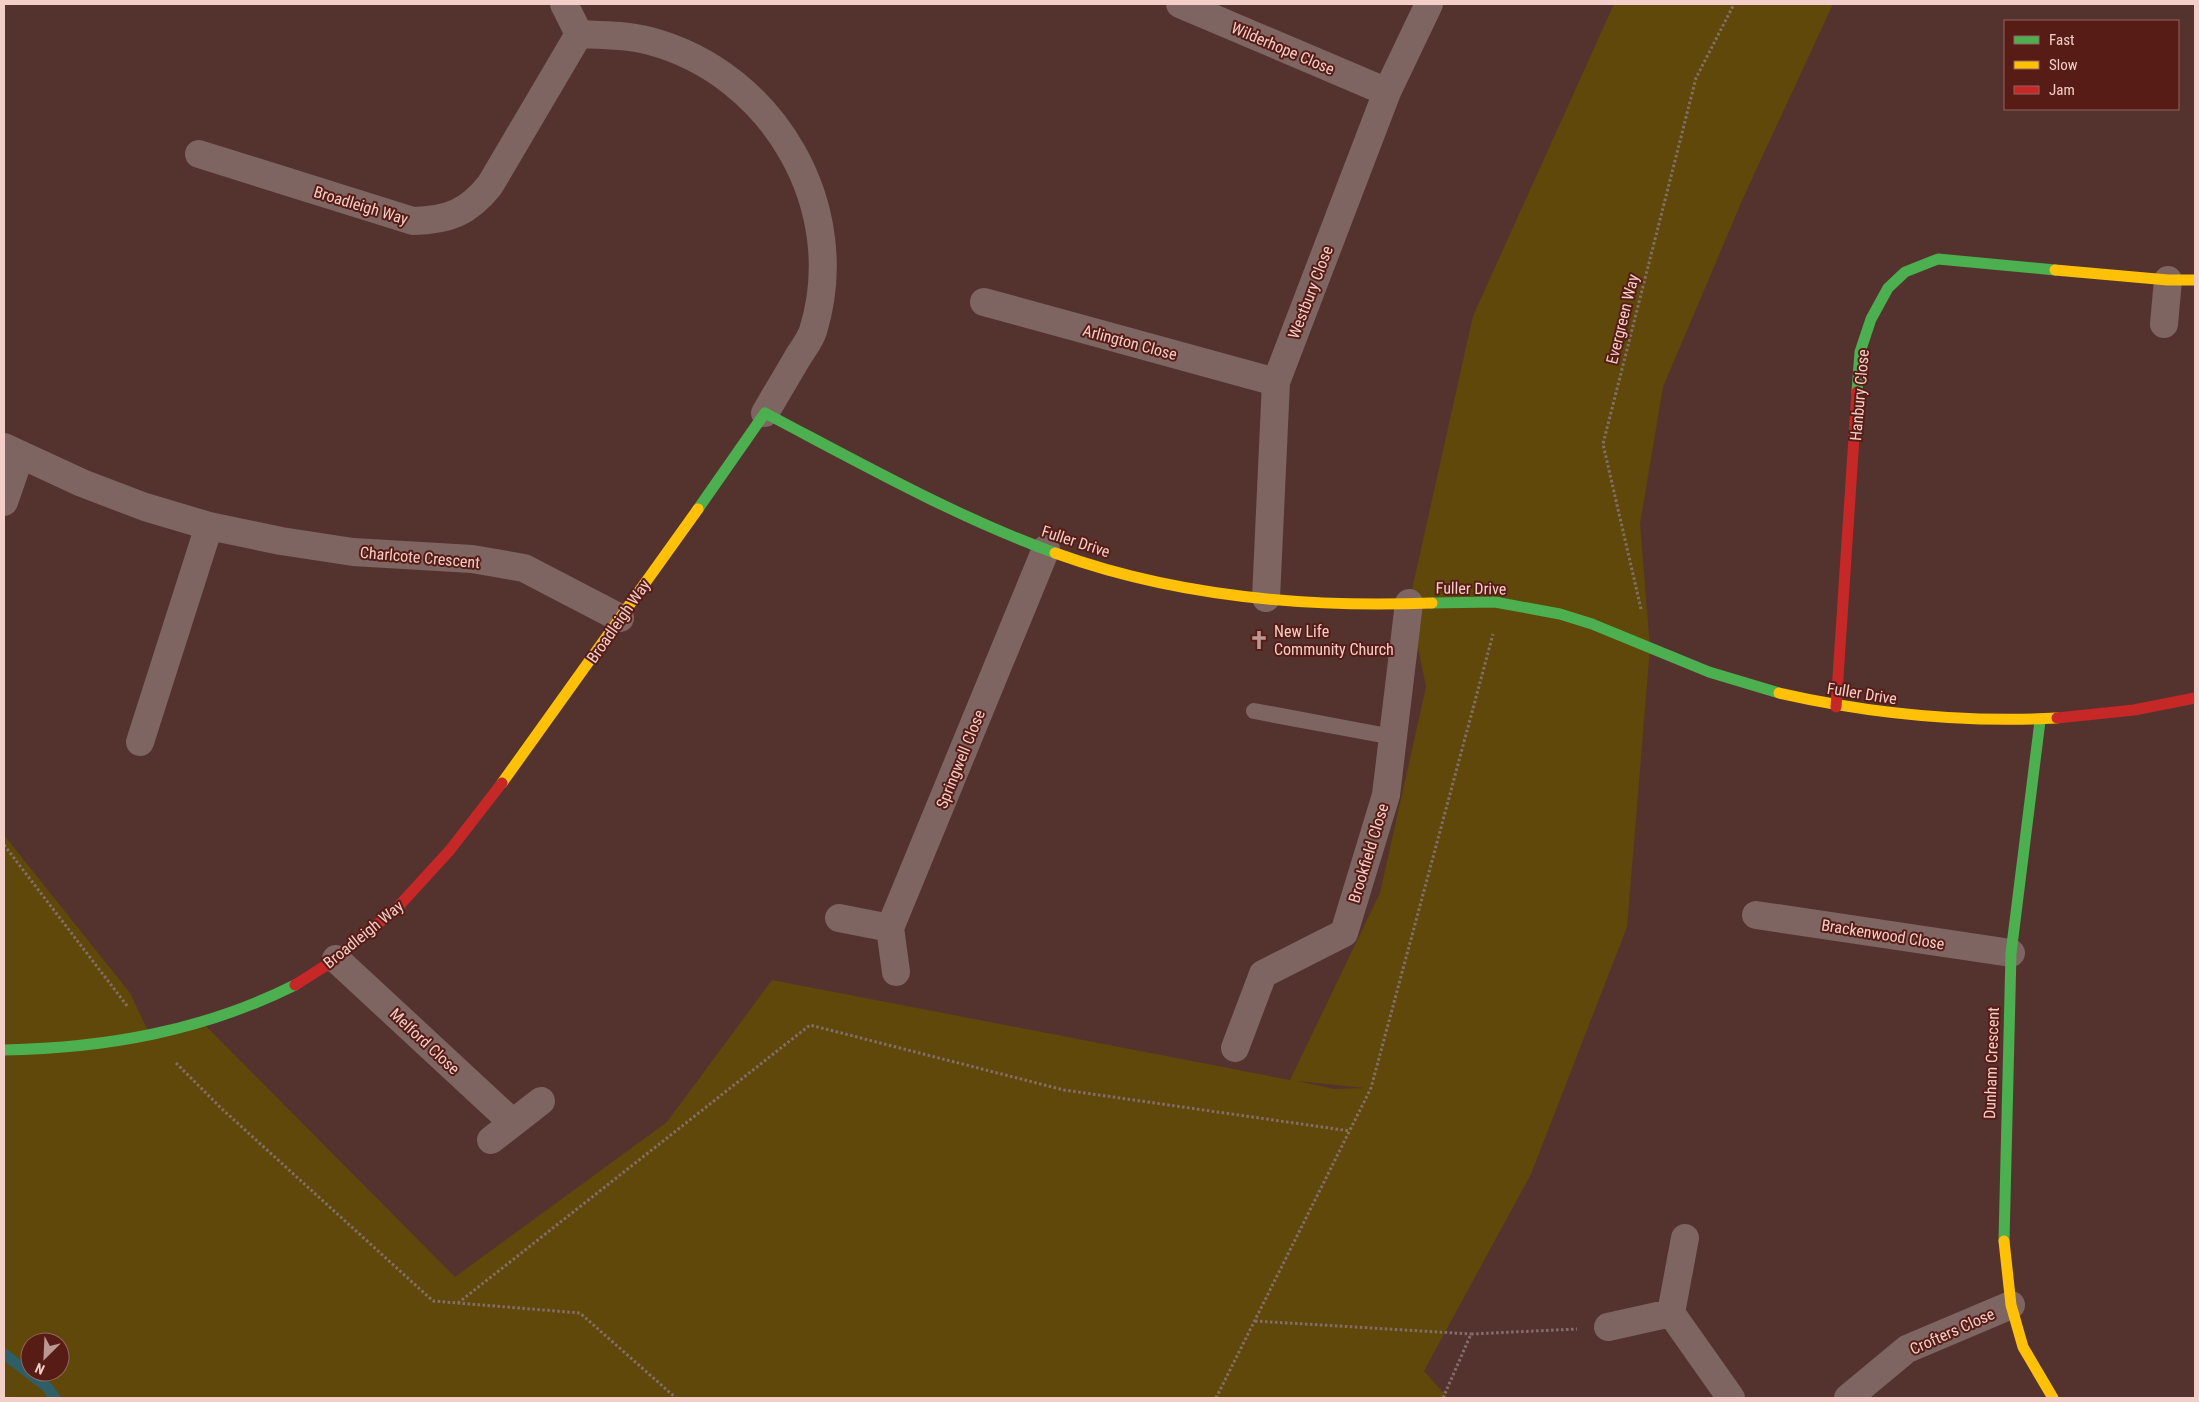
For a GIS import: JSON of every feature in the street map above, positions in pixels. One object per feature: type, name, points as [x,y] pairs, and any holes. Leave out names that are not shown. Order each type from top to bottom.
[{"type":"street","points":[[564,4],[579,34]]},
{"type":"street","name":"Wilderhope Close","points":[[1180,4],[1387,92]]},
{"type":"street","name":"Westbury Close","points":[[1266,598],[1276,382],[1387,92],[1429,4]]},
{"type":"street","name":"Broadleigh Way","points":[[4,1050],[52,1050],[102,1046],[151,1038],[203,1023],[254,1004],[303,981],[336,959],[401,905],[452,848],[523,755],[766,413],[812,333],[820,302],[821,238],[815,206],[805,176],[791,147],[770,118],[745,91],[716,70],[684,53],[650,41],[615,35],[579,34],[490,185],[480,197],[453,216],[434,221],[407,220],[200,154]]},
{"type":"street","name":"Hanbury Close","points":[[1836,707],[1860,352],[1867,328],[1878,304],[1890,287],[1906,271],[1938,259],[2168,280],[2195,280]]},
{"type":"street","points":[[2164,324],[2168,280]]},
{"type":"street","name":"Arlington Close","points":[[984,302],[1276,382]]},
{"type":"street","name":"Fuller Drive","points":[[766,413],[896,482],[1000,532],[1100,567],[1154,581],[1266,598],[1344,602],[1501,602],[1589,623],[1716,674],[1766,690],[1836,707],[1933,719],[1986,722],[2040,721],[2098,716],[2155,707],[2195,698]]},
{"type":"street","name":"Charlcote Crescent","points":[[4,502],[12,451],[82,483],[145,507],[210,526],[281,541],[353,552],[472,559],[524,568],[620,618]]},
{"type":"street","points":[[140,742],[210,526]]},
{"type":"street","name":"Springwell Close","points":[[890,928],[1046,549]]},
{"type":"street","name":"Brookfield Close","points":[[1235,1048],[1262,974],[1344,933],[1386,795],[1409,603]]},
{"type":"street","name":"Dunham Crescent","points":[[2040,721],[2011,953],[2004,1181],[2004,1244],[2011,1306],[2023,1347],[2052,1398]]},
{"type":"street","name":"Brackenwood Close","points":[[1756,915],[2011,953]]},
{"type":"street","points":[[838,918],[890,928],[896,972]]},
{"type":"street","name":"Melford Close","points":[[336,959],[514,1123]]},
{"type":"street","points":[[491,1140],[541,1101]]},
{"type":"street","points":[[1685,1238],[1671,1313],[1731,1398]]},
{"type":"street","name":"Crofters Close","points":[[1848,1398],[1907,1349],[2011,1306]]},
{"type":"street","points":[[1608,1327],[1671,1313]]},
{"type":"lane","points":[[1254,711],[1393,736]]},
{"type":"path","name":"Evergreen Way","points":[[1650,648],[1603,444],[1696,78],[1734,4]]},
{"type":"path","points":[[1216,1398],[1371,1088],[1501,602]]},
{"type":"path","points":[[4,845],[151,1038],[222,1109],[434,1300],[580,1313],[676,1398]]},
{"type":"path","points":[[458,1303],[810,1025],[1064,1090],[1350,1131]]},
{"type":"path","points":[[1255,1321],[1472,1334],[1608,1327]]},
{"type":"path","points":[[1443,1398],[1472,1334]]},
{"type":"shaded area","points":[[1614,4],[1833,4],[1744,196],[1663,387],[1640,524],[1650,648],[1627,927],[1531,1174],[1424,1371],[1448,1398],[4,1398],[4,835],[130,993],[151,1037],[203,1023],[455,1277],[667,1122],[772,980],[1290,1080],[1380,893],[1426,687],[1409,603],[1473,316]],"holes":[[[1298,1081],[1365,1088],[1335,1089]]]},
{"type":"waterway","points":[[4,1354],[47,1387],[55,1398]]},
{"type":"traffic: fast","points":[[1857,392],[1860,352],[1871,319],[1888,288],[1905,272],[1938,259],[2055,270]]},
{"type":"traffic: fast","points":[[698,509],[765,413],[944,506],[980,523],[1055,553]]},
{"type":"traffic: fast","points":[[1432,603],[1495,602],[1560,614],[1592,624],[1709,672],[1779,693]]},
{"type":"traffic: fast","points":[[2004,1241],[2011,953],[2040,721]]},
{"type":"traffic: fast","points":[[4,1050],[80,1045],[117,1041],[153,1034],[225,1014],[295,985]]},
{"type":"traffic: slow","points":[[2055,270],[2168,280],[2195,280]]},
{"type":"traffic: slow","points":[[502,783],[698,509]]},
{"type":"traffic: slow","points":[[1055,553],[1100,568],[1146,580],[1241,596],[1337,603],[1432,603]]},
{"type":"traffic: slow","points":[[1779,693],[1848,706],[1917,715],[1986,719],[2057,718]]},
{"type":"traffic: slow","points":[[2004,1241],[2011,1305],[2023,1347],[2053,1398]]},
{"type":"traffic: jam","points":[[1836,707],[1857,392]]},
{"type":"traffic: jam","points":[[2057,718],[2134,710],[2195,698]]},
{"type":"traffic: jam","points":[[295,985],[333,961],[397,908],[450,850],[502,783]]},
{"type":"place","name":"New Life Community Church","points":[[1259,640]]}]
